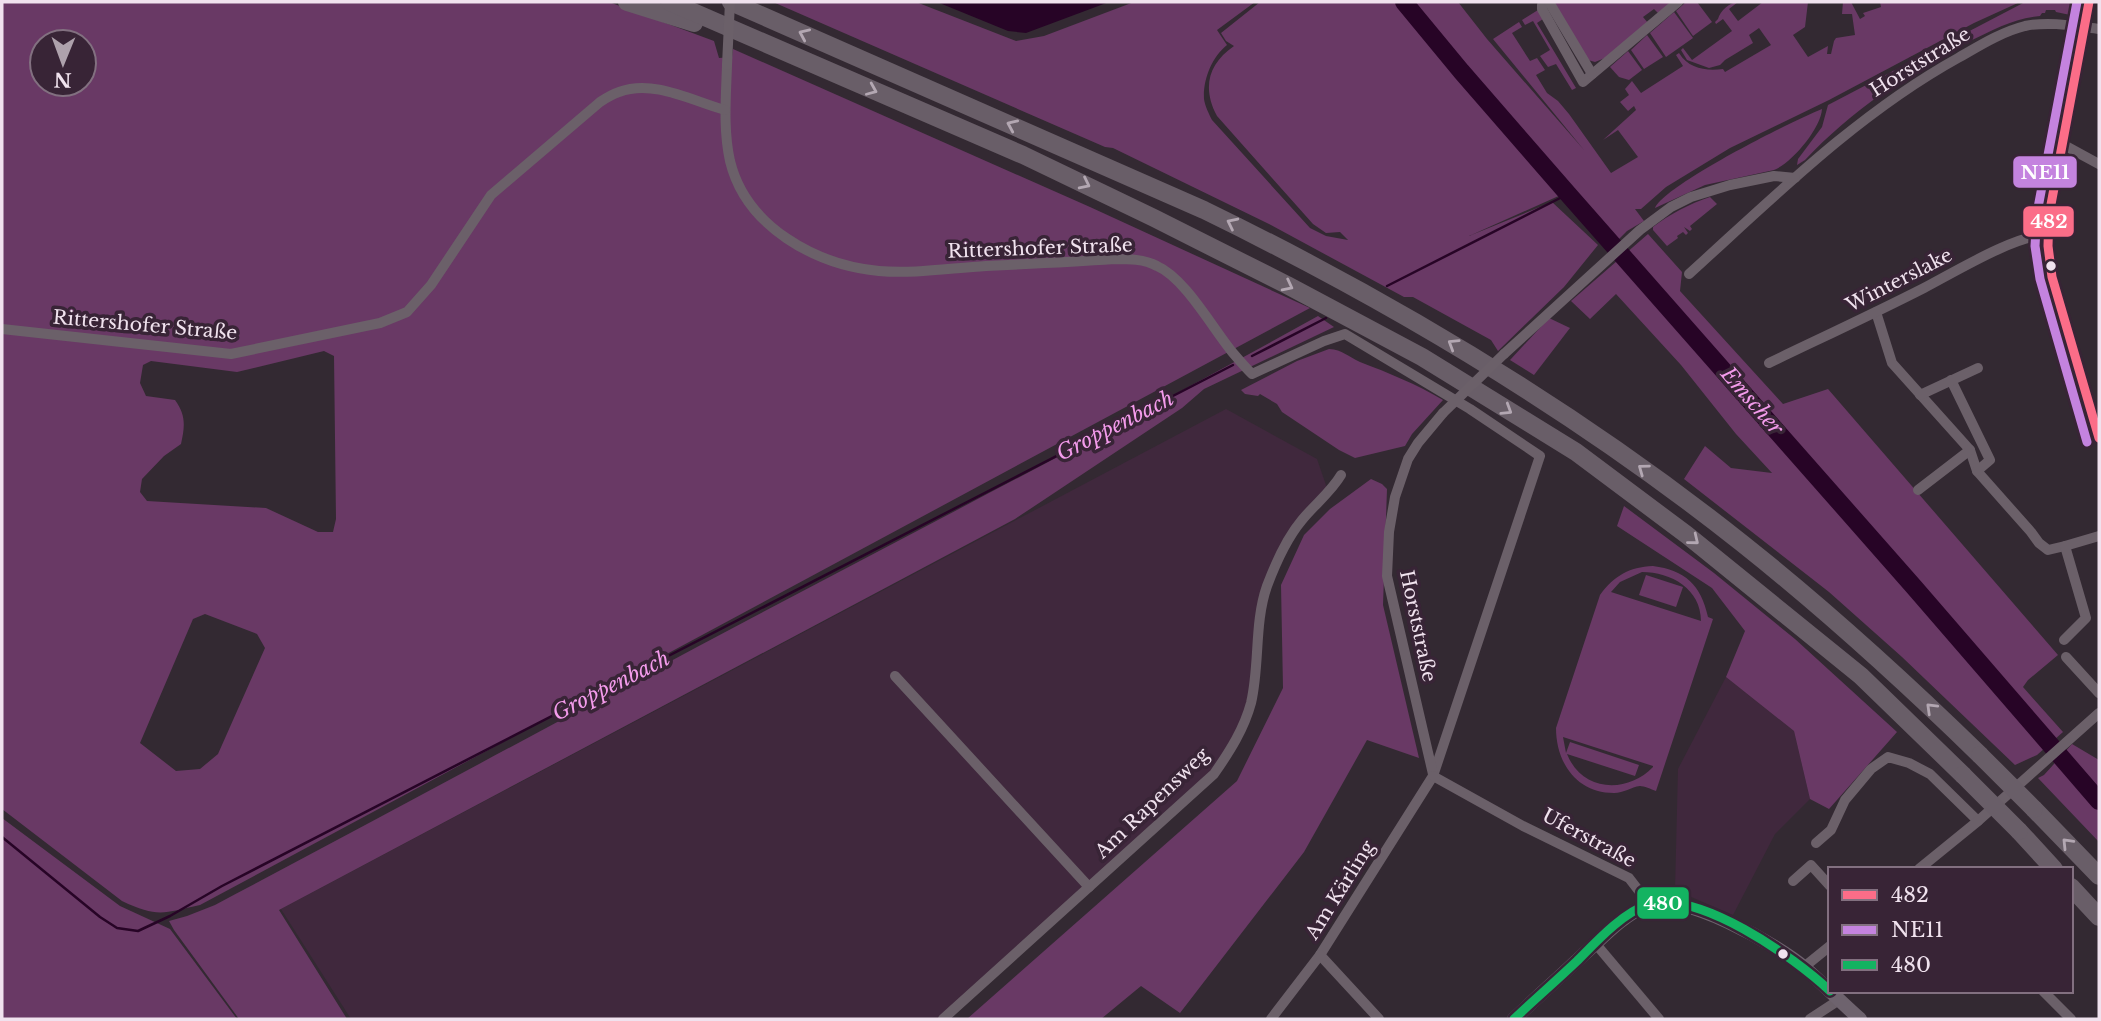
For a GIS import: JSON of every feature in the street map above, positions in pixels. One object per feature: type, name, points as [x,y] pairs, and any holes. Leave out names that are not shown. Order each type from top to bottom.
[{"type":"highway","points":[[627,2],[764,44]]},
{"type":"highway","points":[[670,2],[1035,160],[1275,279],[1422,357],[1576,452],[1687,535],[1861,676],[2052,867]]},
{"type":"highway","points":[[730,2],[1204,210],[1274,244],[1437,334],[1593,433],[1743,544],[1882,660],[2099,876]]},
{"type":"highway","points":[[2073,889],[2099,917]]},
{"type":"main road","points":[[1514,1019],[1595,943],[1649,904],[1677,903],[1700,909],[1764,942],[1804,967],[1828,990]]},
{"type":"main road","points":[[1832,993],[1860,1019]]},
{"type":"street","name":"Rittershofer Straße","points":[[730,2],[725,110],[726,141],[731,163],[740,187],[757,212],[801,247],[834,262],[880,271],[1114,259],[1150,263],[1169,273],[1252,374],[1345,334],[1540,456],[1532,481]]},
{"type":"street","points":[[1547,2],[1592,74],[1678,2]]},
{"type":"street","points":[[2089,2],[2047,235],[2058,298],[2099,438]]},
{"type":"street","name":"Horststraße","points":[[1689,274],[1795,178],[1876,110],[1934,71],[1990,40],[2028,26],[2060,24],[2099,29]]},
{"type":"street","name":"Rittershofer Straße","points":[[2,329],[231,354],[380,323],[407,312],[431,285],[491,195],[600,102],[621,91],[654,89],[665,90],[725,110]]},
{"type":"street","points":[[2062,144],[2099,164]]},
{"type":"street","name":"Horststraße","points":[[1433,776],[1387,576],[1389,532],[1395,497],[1408,459],[1443,413],[1504,354],[1640,230],[1671,207],[1702,193],[1774,176],[1795,178]]},
{"type":"street","name":"Winterslake","points":[[1769,363],[2019,241],[2047,235]]},
{"type":"street","points":[[1875,312],[1889,359],[1970,450],[1977,471],[2039,544],[2048,550],[2099,536]]},
{"type":"street","points":[[1920,395],[1978,368]]},
{"type":"street","points":[[1951,380],[1990,460],[1977,471]]},
{"type":"street","points":[[1918,490],[1970,450]]},
{"type":"street","name":"Am Rapensweg","points":[[943,1019],[1214,774],[1242,729],[1251,701],[1258,630],[1266,588],[1281,551],[1301,521],[1341,475]]},
{"type":"street","name":"Horststraße","points":[[1433,776],[1532,481]]},
{"type":"street","points":[[2064,640],[2086,618],[2065,546]]},
{"type":"street","points":[[2066,657],[2099,693]]},
{"type":"street","name":"Am Rapensweg","points":[[895,676],[1088,887]]},
{"type":"street","points":[[1922,867],[2099,713]]},
{"type":"street","points":[[1816,843],[1831,830],[1845,800],[1871,769],[1888,757],[1909,763],[1930,774],[1978,821]]},
{"type":"street","name":"Uferstraße","points":[[1433,776],[1629,878],[1649,904]]},
{"type":"street","name":"Am Kärling","points":[[1271,1019],[1320,955],[1433,776]]},
{"type":"street","points":[[1793,881],[1811,864],[1828,884]]},
{"type":"street","points":[[1595,943],[1659,1019]]},
{"type":"street","points":[[1804,967],[1828,948]]},
{"type":"street","points":[[1320,955],[1380,1019]]},
{"type":"street","points":[[2045,993],[2071,1019]]},
{"type":"street","points":[[1811,1019],[1839,1000]]},
{"type":"shaded area","points":[[2,2],[609,2],[714,41],[719,58],[732,57],[733,49],[1310,308],[200,905],[153,912],[122,901],[2,809]],"holes":[[[324,351],[334,356],[336,519],[333,532],[318,532],[266,508],[147,501],[140,492],[142,479],[164,456],[181,444],[184,426],[183,416],[175,400],[146,396],[140,383],[143,365],[151,361],[237,372]],[[205,614],[257,634],[265,648],[218,754],[200,769],[176,771],[140,743],[193,619]]]},
{"type":"shaded area","points":[[773,2],[916,2],[1016,41],[1044,36],[1134,2],[1255,2],[1217,30],[1227,45],[1213,62],[1207,76],[1204,91],[1206,107],[1212,120],[1310,228],[1326,236],[1348,240],[1340,232],[1326,233],[1313,224],[1217,116],[1212,106],[1210,77],[1218,61],[1234,46],[1226,41],[1221,33],[1260,2],[1458,2],[1584,150],[1493,39],[1519,22],[1522,27],[1512,33],[1530,61],[1537,58],[1545,70],[1536,75],[1547,93],[1569,114],[1611,173],[1638,157],[1618,130],[1603,140],[1636,110],[1634,106],[1628,111],[1620,102],[1629,95],[1625,89],[1632,81],[1641,93],[1683,66],[1676,55],[1679,53],[1693,66],[1710,70],[1723,69],[1725,72],[1771,45],[1759,28],[1749,35],[1753,43],[1720,65],[1709,68],[1687,60],[1681,50],[1683,48],[1692,60],[1732,31],[1723,19],[1716,24],[1715,22],[1723,10],[1732,4],[1738,2],[1729,9],[1738,21],[1763,2],[1808,2],[1805,27],[1793,35],[1808,57],[1828,46],[1827,54],[1831,54],[1836,38],[1855,35],[1852,14],[1842,14],[1843,2],[1851,2],[1860,19],[1865,16],[1863,13],[1881,7],[1880,2],[2020,2],[1730,148],[1666,187],[1641,209],[1635,209],[1644,221],[1618,240],[1572,190],[1469,236],[1552,202],[1598,245],[1564,287],[1498,351],[1491,340],[1413,297],[1404,297],[1269,224],[1113,148],[1105,147]]},
{"type":"shaded area","points":[[937,2],[1109,2],[1026,33],[1008,31]]},
{"type":"shaded area","points":[[1554,2],[1671,2],[1659,14],[1654,9],[1643,17],[1648,23],[1605,58],[1595,62],[1588,60]]},
{"type":"shaded area","points":[[1686,2],[1697,2],[1712,22],[1693,36],[1676,11]]},
{"type":"shaded area","points":[[2025,2],[2078,2],[2075,16],[2046,10],[2040,16],[2021,19],[1995,29],[1925,65],[1882,93],[1797,165],[1798,159],[1822,127],[1828,105]]},
{"type":"shaded area","points":[[1538,10],[1543,19],[1537,23],[1576,88],[1572,90],[1556,64],[1548,67],[1540,56],[1550,50],[1533,21],[1525,25],[1522,20]]},
{"type":"shaded area","points":[[1674,12],[1693,38],[1666,57],[1650,33]]},
{"type":"shaded area","points":[[1647,35],[1663,57],[1644,69],[1631,50]]},
{"type":"shaded area","points":[[1628,51],[1642,70],[1629,80],[1619,77],[1610,67]]},
{"type":"shaded area","points":[[1822,109],[1811,135],[1797,153],[1781,166],[1774,170],[1705,185],[1655,208],[1664,197],[1705,169]]},
{"type":"shaded area","points":[[1710,197],[1717,204],[1690,226],[1690,231],[1684,227],[1688,233],[1686,235],[1683,232],[1667,246],[1653,230],[1653,227],[1673,214]]},
{"type":"shaded area","points":[[1648,234],[1682,272],[1680,291],[1783,404],[1828,389],[2058,655],[2023,687],[2063,732],[2037,755],[2015,765],[1902,657],[1829,592],[1684,479],[1705,446],[1731,468],[1772,473],[1736,434],[1681,365],[1616,294],[1590,319],[1571,301]]},
{"type":"shaded area","points":[[1318,316],[1334,327],[1204,389],[1182,408],[1015,519],[279,910],[347,1019],[239,1019],[169,921],[215,905]]},
{"type":"shaded area","points":[[1549,318],[1570,328],[1534,375],[1510,360]]},
{"type":"shaded area","points":[[1329,349],[1342,352],[1443,400],[1412,434],[1405,446],[1355,458],[1282,412],[1277,404],[1260,394],[1245,394],[1241,390],[1297,361]]},
{"type":"shaded area","points":[[1226,409],[1317,459],[1328,491],[1301,521],[1266,588],[1251,700],[1227,756],[944,1019],[351,1019],[281,909]]},
{"type":"shaded area","points":[[1371,479],[1387,489],[1383,605],[1419,758],[1367,740],[1304,852],[1180,1013],[1141,986],[1101,1019],[967,1019],[1237,781],[1283,688],[1281,585],[1304,535],[1330,509]]},
{"type":"shaded area","points":[[1624,506],[1714,573],[1795,639],[1897,732],[1829,809],[1810,799],[1794,731],[1726,677],[1745,631],[1712,588],[1617,526]]},
{"type":"shaded area","points":[[1653,566],[1674,571],[1690,581],[1701,596],[1708,617],[1713,619],[1656,791],[1640,786],[1618,793],[1601,792],[1579,781],[1564,764],[1556,728],[1600,595],[1623,574],[1637,568]],"holes":[[[1642,572],[1663,575],[1682,584],[1696,600],[1701,621],[1611,592],[1620,582]],[[1563,737],[1653,766],[1653,767],[1631,782],[1618,785],[1594,782],[1574,767],[1567,754],[1635,776],[1639,765],[1570,742],[1566,753]]]},
{"type":"shaded area","points":[[1646,575],[1683,587],[1676,607],[1639,595]]},
{"type":"shaded area","points":[[1726,677],[1794,731],[1810,799],[1775,834],[1733,915],[1675,890],[1678,769]]},
{"type":"shaded area","points":[[2072,744],[2099,760],[2099,842],[2038,778],[2044,775]]},
{"type":"shaded area","points":[[2,818],[120,906],[170,929],[237,1019],[2,1019]]},
{"type":"waterway","name":"Emscher","points":[[1404,2],[1461,71],[2099,801]]},
{"type":"waterway","name":"Groppenbach","points":[[1387,286],[1568,194]]},
{"type":"waterway","name":"Groppenbach","points":[[1252,356],[1326,318]]},
{"type":"waterway","name":"Groppenbach","points":[[2,837],[100,917],[117,928],[138,931],[1233,365]]},
{"type":"transit line","name":"NE11","points":[[2077,2],[2037,213],[2035,246],[2040,279],[2087,442]]},
{"type":"transit line","name":"482","points":[[2089,2],[2049,215],[2048,246],[2052,277],[2099,438]]},
{"type":"transit line","name":"480","points":[[1514,1019],[1619,921],[1647,905],[1668,903],[1692,907],[1744,929],[1793,961],[1828,989]]}]
